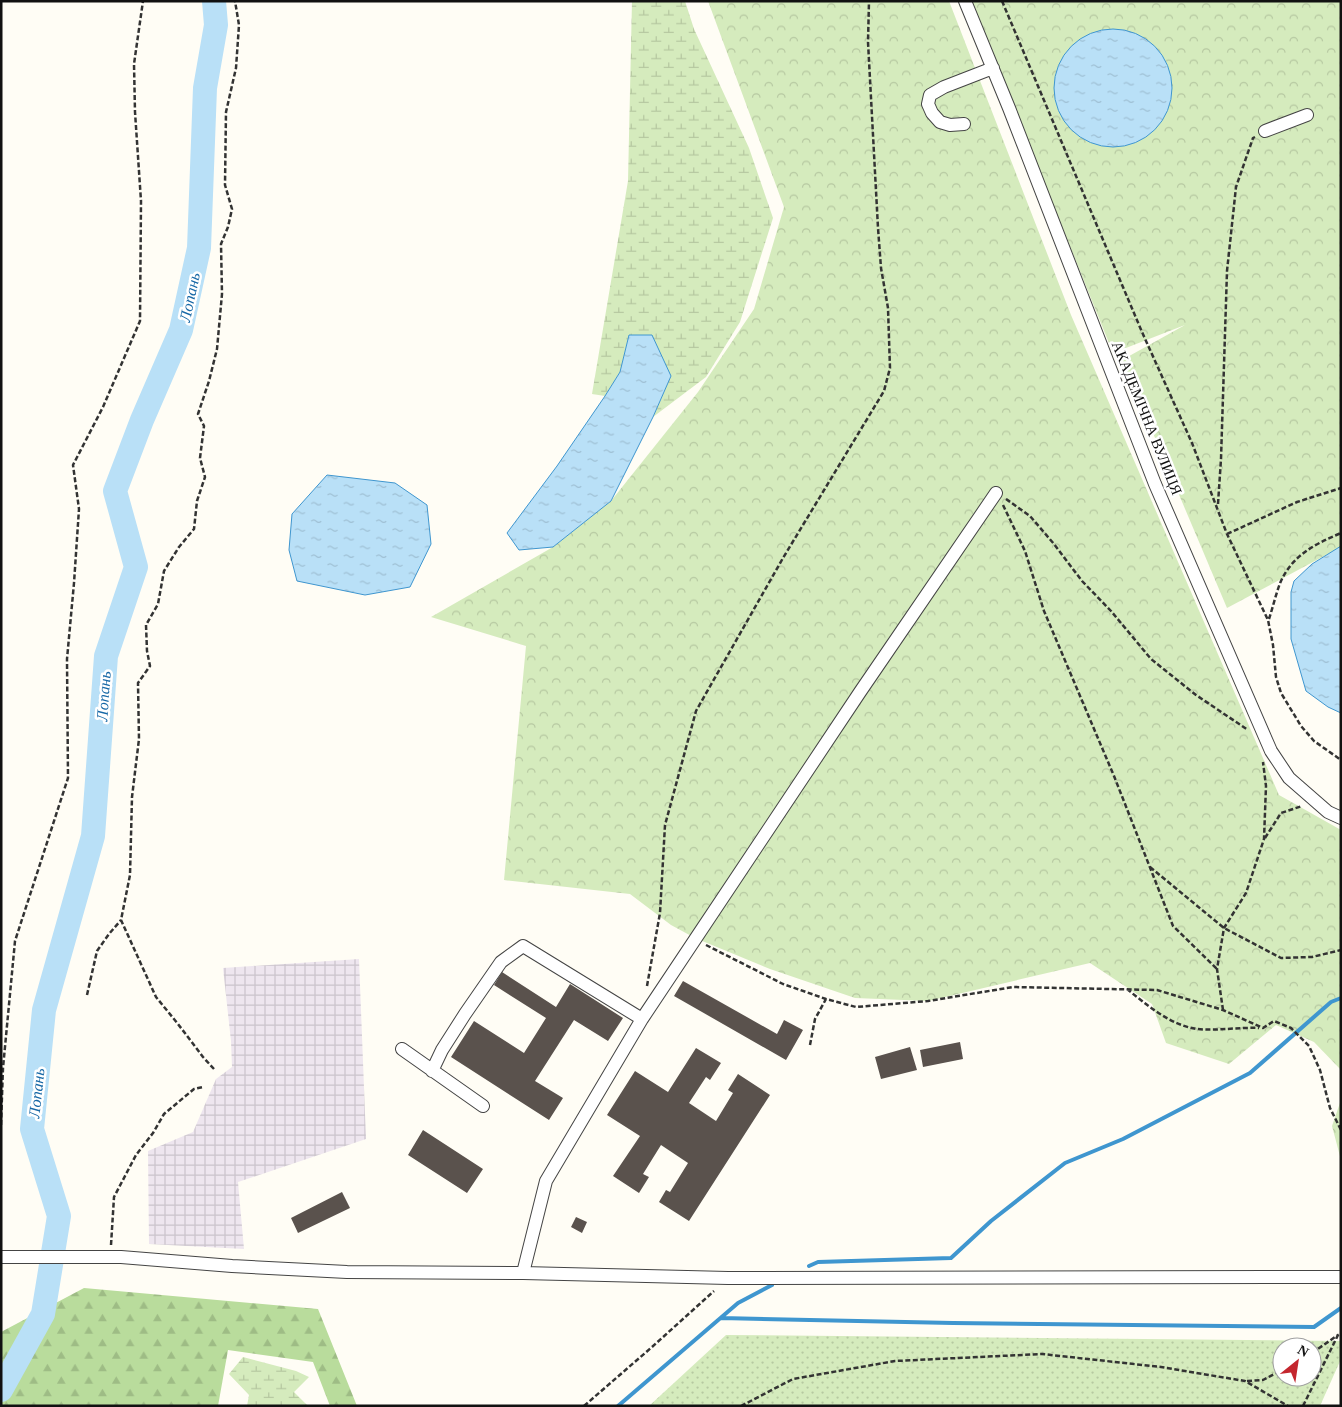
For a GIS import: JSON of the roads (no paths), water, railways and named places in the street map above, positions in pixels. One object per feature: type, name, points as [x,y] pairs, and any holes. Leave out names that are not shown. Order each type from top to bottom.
[{"type":"street","name":"АКАДЕМІЧНА ВУЛИЦЯ","points":[[965,1],[993,68],[1155,484],[1270,751],[1289,778],[1328,812],[1341,818]]},
{"type":"street","points":[[964,124],[950,125],[940,122],[932,113],[928,104],[930,95],[944,87],[993,68]]},
{"type":"street","points":[[1265,131],[1307,115]]},
{"type":"street","points":[[523,1273],[546,1181],[642,1019],[860,692],[996,493]]},
{"type":"street","points":[[432,1071],[442,1050],[501,962],[524,946],[642,1019]]},
{"type":"street","points":[[402,1049],[483,1106]]},
{"type":"street","points":[[1,1256],[111,1257],[347,1272],[523,1273],[728,1278],[1341,1277]]},
{"type":"water","points":[[1113,29],[1135,34],[1146,39],[1162,55],[1167,66],[1172,88],[1167,110],[1162,121],[1146,137],[1135,142],[1113,147],[1091,142],[1080,137],[1064,121],[1059,110],[1054,88],[1059,66],[1064,55],[1080,39],[1091,34]]},
{"type":"water","points":[[629,335],[652,335],[671,376],[653,417],[611,501],[553,547],[519,550],[507,533],[557,466],[620,372]]},
{"type":"water","points":[[327,475],[395,483],[427,505],[431,544],[410,587],[365,595],[297,581],[289,550],[292,514]]},
{"type":"water","points":[[1341,546],[1341,713],[1328,707],[1306,691],[1291,639],[1291,592],[1294,581],[1312,564]]},
{"type":"waterway","name":"Лопань","points":[[1,1390],[43,1314],[59,1216],[32,1129],[44,1010],[93,836],[106,656],[136,567],[115,491],[142,420],[181,330],[199,248],[205,88],[216,25],[214,1]]},
{"type":"waterway","points":[[809,1266],[818,1262],[951,1258],[991,1221],[1065,1163],[1123,1139],[1250,1073],[1331,1002],[1341,998]]},
{"type":"waterway","points":[[618,1406],[738,1303],[772,1285]]},
{"type":"waterway","points":[[721,1318],[1314,1327],[1341,1308]]}]
